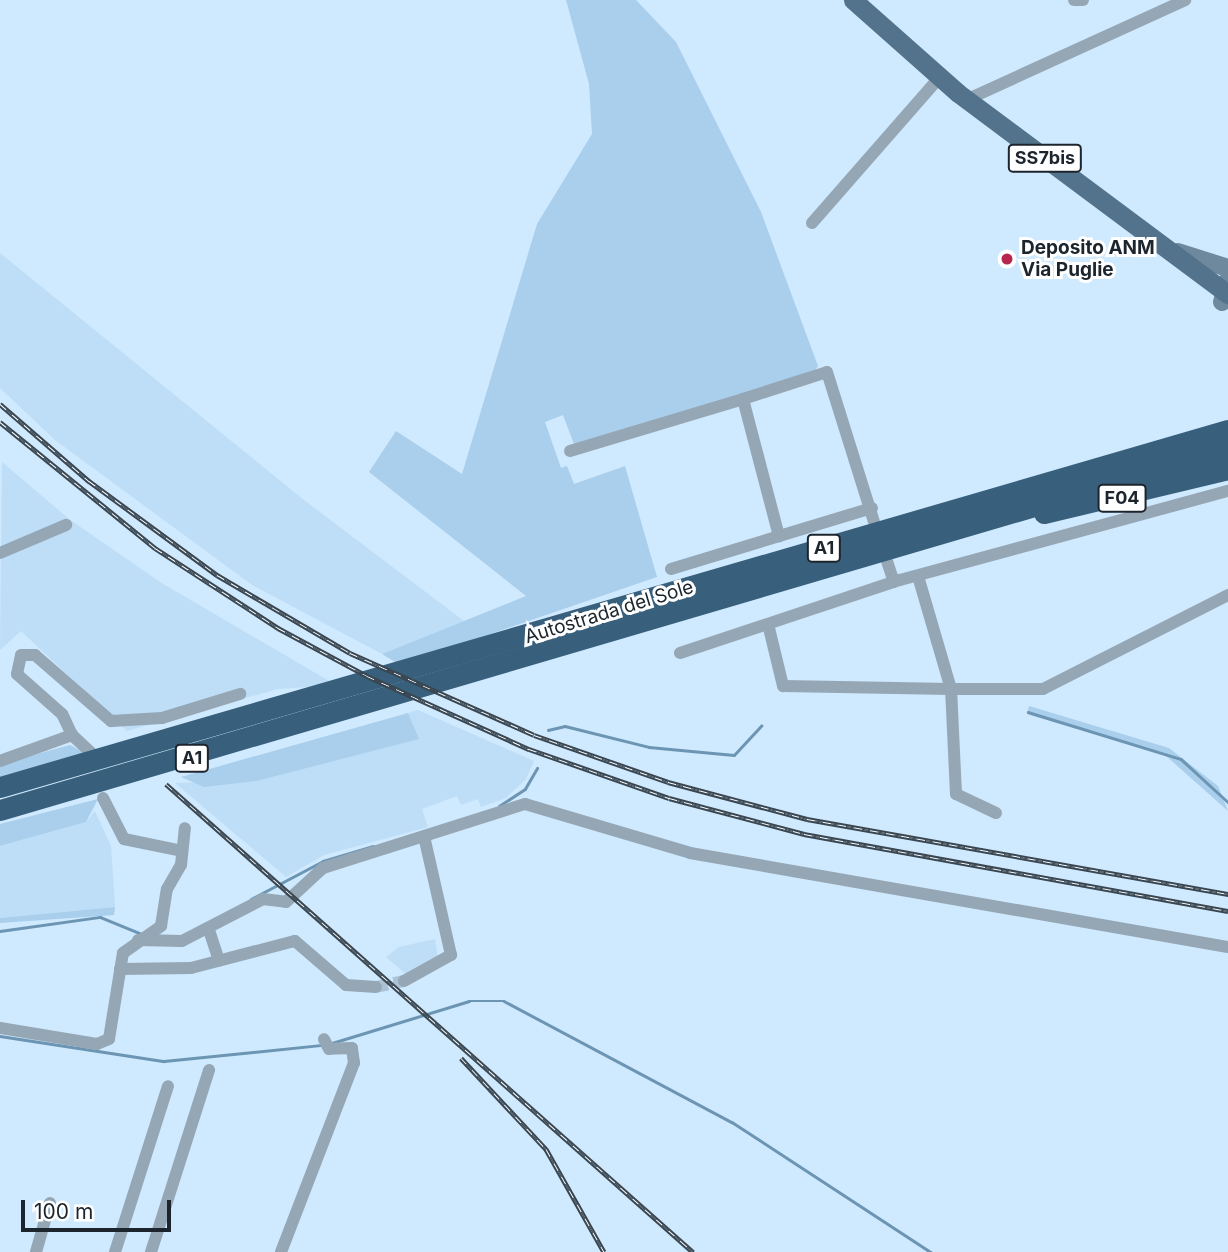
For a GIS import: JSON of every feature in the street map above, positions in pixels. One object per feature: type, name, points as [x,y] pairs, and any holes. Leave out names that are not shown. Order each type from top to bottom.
[{"type":"highway","name":"Autostrada del Sole","points":[[0,788],[346,691],[1228,430]]},
{"type":"highway","name":"Autostrada del Sole","points":[[0,810],[384,702],[1228,449]]},
{"type":"highway","name":"F04","points":[[1014,515],[1066,512],[1228,469]]},
{"type":"main road","name":"SS7bis","points":[[853,0],[967,100],[1132,224],[1173,250],[1224,294]]},
{"type":"main road","name":"SS7bis","points":[[1132,224],[1146,243],[1224,294]]},
{"type":"street","points":[[967,100],[1185,0]]},
{"type":"street","points":[[812,223],[940,77]]},
{"type":"street","points":[[1173,250],[1228,268]]},
{"type":"street","points":[[570,451],[827,372],[872,508],[874,522]]},
{"type":"street","points":[[743,399],[779,536]]},
{"type":"street","points":[[680,653],[894,582],[1228,491]]},
{"type":"street","points":[[671,569],[872,508]]},
{"type":"street","points":[[0,553],[66,524]]},
{"type":"street","points":[[887,561],[894,582]]},
{"type":"street","points":[[918,576],[951,689],[956,794],[996,813]]},
{"type":"street","points":[[768,624],[783,686],[1043,689],[1228,595]]},
{"type":"street","points":[[91,753],[72,736],[62,714],[17,674],[21,655],[35,655],[111,722],[162,718],[240,694]]},
{"type":"street","points":[[0,761],[72,736]]},
{"type":"street","points":[[103,798],[124,839],[181,850]]},
{"type":"street","points":[[143,938],[182,941],[209,930],[263,900],[286,902],[323,868],[425,841],[540,805],[690,853],[1228,947]]},
{"type":"street","points":[[0,1028],[104,1043],[111,1032],[123,953],[161,926],[185,828]]},
{"type":"street","points":[[404,981],[451,955],[425,841]]},
{"type":"street","points":[[209,930],[219,960]]},
{"type":"street","points":[[120,969],[182,969],[295,941],[346,985],[376,987]]},
{"type":"street","points":[[281,1252],[354,1063],[346,1044],[326,1044]]},
{"type":"street","points":[[151,1252],[209,1070]]},
{"type":"street","points":[[115,1252],[168,1086]]},
{"type":"street","points":[[36,1252],[50,1203]]},
{"type":"shaded area","points":[[566,0],[636,0],[676,42],[761,212],[818,366],[812,375],[574,444],[563,415],[545,422],[561,468],[567,466],[574,484],[625,466],[657,577],[400,665],[382,654],[526,596],[369,472],[396,431],[462,474],[537,224],[592,134],[589,84]]},
{"type":"shaded area","points":[[0,253],[304,500],[464,621],[382,654],[252,585],[55,440],[0,388]]},
{"type":"shaded area","points":[[2,462],[69,519],[160,582],[336,685],[278,689],[127,731],[21,631],[0,650]]},
{"type":"shaded area","points":[[1029,706],[1169,748],[1218,786],[1228,811],[1165,755],[1027,714]]},
{"type":"shaded area","points":[[418,710],[534,761],[526,779],[506,798],[481,807],[478,799],[461,805],[457,796],[422,809],[428,827],[324,855],[286,877],[175,783],[257,781],[418,739],[408,713]]},
{"type":"shaded area","points":[[408,713],[419,739],[257,781],[204,787],[181,777]]},
{"type":"shaded area","points":[[70,745],[87,754],[0,782],[0,764]]},
{"type":"shaded area","points":[[98,799],[86,822],[0,846],[0,824]]},
{"type":"shaded area","points":[[95,811],[111,846],[115,907],[0,918],[0,846],[86,822]]},
{"type":"shaded area","points":[[115,907],[114,915],[0,923],[0,918]]},
{"type":"shaded area","points":[[435,939],[439,966],[414,981],[386,957],[399,947]]},
{"type":"waterway","points":[[1028,712],[1181,759],[1228,802]]},
{"type":"waterway","points":[[548,730],[565,726],[649,747],[734,755],[761,726]]},
{"type":"waterway","points":[[499,806],[525,789],[537,768]]},
{"type":"waterway","points":[[251,899],[323,861],[373,846]]},
{"type":"waterway","points":[[0,931],[100,917],[142,934]]},
{"type":"waterway","points":[[332,1043],[469,1001],[504,1001],[732,1122],[931,1252]]},
{"type":"waterway","points":[[0,1036],[164,1061],[322,1045]]},
{"type":"tunnel","points":[[376,987],[404,981]]},
{"type":"railway","points":[[0,404],[89,481],[217,575],[350,653],[534,735],[668,782],[807,819],[1228,894]]},
{"type":"railway","points":[[0,422],[155,548],[278,628],[367,676],[529,749],[669,798],[804,834],[1228,911]]},
{"type":"railway","points":[[166,784],[693,1252]]},
{"type":"railway","points":[[461,1058],[546,1149],[604,1252]]},
{"type":"place","name":"Deposito ANM Via Puglie","points":[[1007,259]]}]
